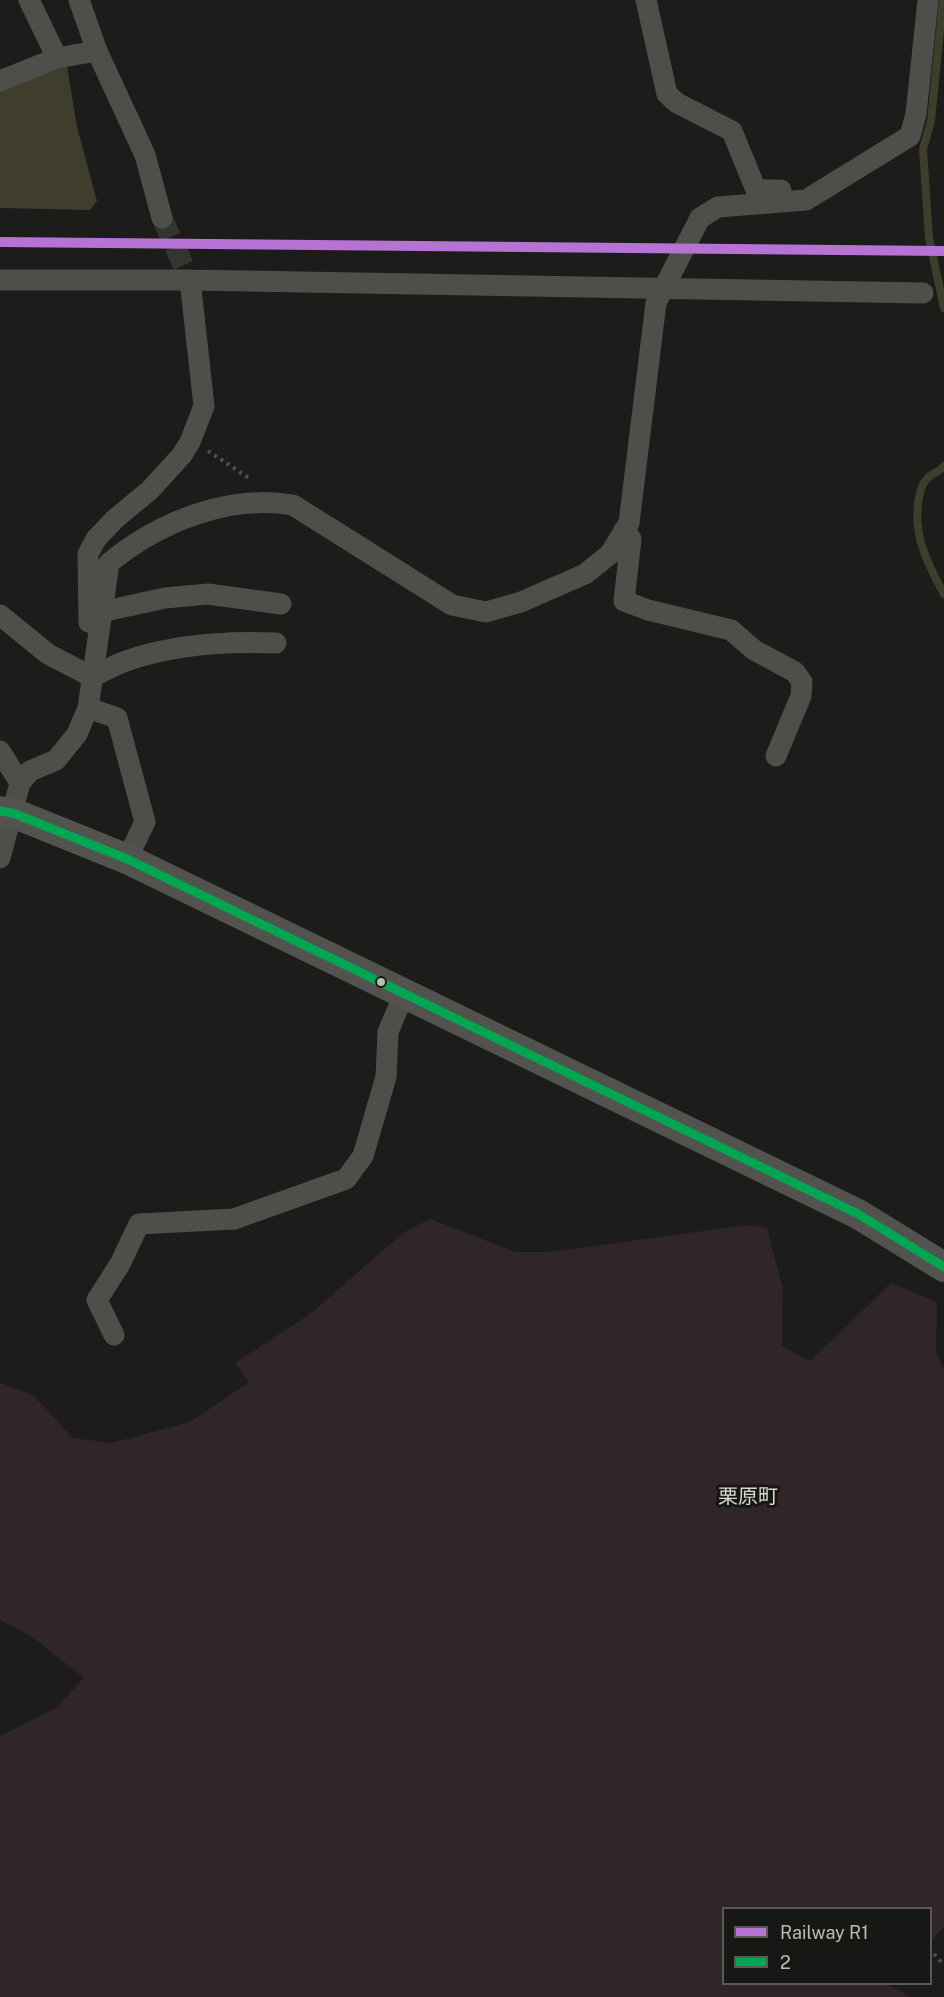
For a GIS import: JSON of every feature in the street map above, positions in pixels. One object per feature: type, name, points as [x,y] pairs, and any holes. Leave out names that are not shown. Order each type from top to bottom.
[{"type":"street","points":[[29,0],[57,58]]},
{"type":"street","points":[[79,0],[98,51],[145,156],[162,218]]},
{"type":"street","points":[[646,0],[667,94],[677,103],[732,131],[756,190],[803,190],[833,174],[840,178]]},
{"type":"street","points":[[0,858],[6,812],[20,783],[30,771],[56,760],[77,734],[88,708],[110,564],[131,546],[188,517],[240,504],[274,502],[293,505],[452,605],[486,612],[521,602],[585,574],[610,554],[629,523],[656,303],[700,218],[718,207],[806,200],[910,136],[916,114],[928,0]]},
{"type":"street","points":[[2,79],[57,58],[98,51]]},
{"type":"street","points":[[0,280],[190,280],[923,293]]},
{"type":"street","points":[[190,280],[204,406],[190,442],[182,454],[150,490],[115,519],[96,539],[88,554],[88,622],[165,598],[208,594],[281,604]]},
{"type":"street","points":[[624,530],[631,539],[624,601],[648,610],[731,630],[753,650],[795,672],[802,682],[801,696],[776,756]]},
{"type":"street","points":[[0,615],[48,654],[92,677]]},
{"type":"street","points":[[92,677],[125,661],[199,644],[234,641],[276,643]]},
{"type":"street","points":[[88,708],[117,718],[146,822],[127,859]]},
{"type":"street","points":[[0,751],[20,783]]},
{"type":"street","points":[[6,812],[127,859],[858,1214],[944,1268]]},
{"type":"street","points":[[114,1335],[97,1300],[120,1264],[139,1224],[234,1219],[346,1179],[363,1156],[386,1077],[388,1032],[404,994]]},
{"type":"path","points":[[190,442],[227,463],[255,483],[274,502]]},
{"type":"path","points":[[934,1954],[944,1965]]},
{"type":"shaded area","points":[[67,66],[77,127],[97,201],[90,210],[0,208],[0,89]]},
{"type":"shaded area","points":[[430,1219],[516,1252],[549,1252],[748,1225],[767,1228],[783,1289],[782,1346],[810,1361],[891,1283],[937,1302],[936,1351],[944,1371],[944,1927],[932,1940],[932,1907],[722,1907],[722,1985],[889,1985],[910,1997],[0,1997],[0,1736],[57,1707],[84,1678],[32,1637],[0,1620],[0,1383],[33,1395],[73,1438],[111,1443],[190,1422],[249,1382],[235,1363],[310,1314],[403,1233]]},
{"type":"waterway","points":[[943,0],[931,121],[923,149],[929,238],[944,308]]},
{"type":"waterway","points":[[944,466],[923,484],[917,511],[922,548],[944,594]]},
{"type":"tunnel","points":[[162,218],[190,280]]},
{"type":"rail line","name":"R1","points":[[0,242],[944,251]]},
{"type":"transit line","name":"2","points":[[0,811],[13,813],[127,859],[858,1214],[944,1267]]},
{"type":"district","name":"栗原町","points":[[748,1497]]}]
